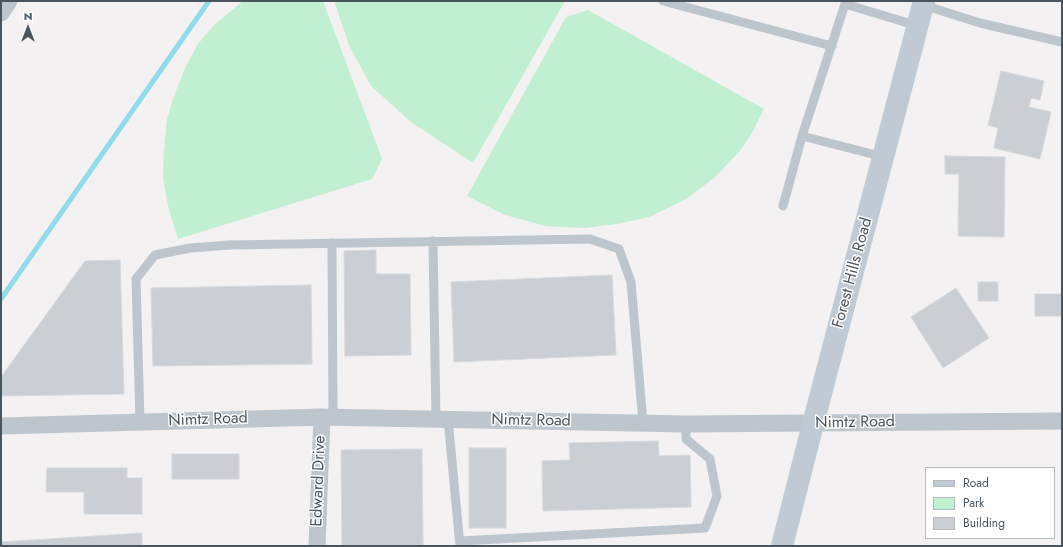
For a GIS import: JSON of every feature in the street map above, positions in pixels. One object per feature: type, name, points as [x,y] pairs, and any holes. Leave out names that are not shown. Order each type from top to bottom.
[{"type":"street","points":[[1,13],[9,1]]},
{"type":"street","name":"Forest Hills Road","points":[[782,546],[924,3]]},
{"type":"street","name":"Nimtz Road","points":[[1,426],[327,417],[686,424],[1062,421]]},
{"type":"street","name":"Edward Drive","points":[[317,546],[327,417]]},
{"type":"lane","points":[[663,1],[832,46]]},
{"type":"lane","points":[[783,206],[802,136],[845,2],[918,26]]},
{"type":"lane","points":[[924,3],[980,23],[1062,42]]},
{"type":"lane","points":[[802,136],[884,156]]},
{"type":"lane","points":[[140,422],[136,279],[155,255],[190,248],[230,245],[590,238],[619,249],[631,282],[643,423]]},
{"type":"lane","points":[[433,241],[442,419],[460,543],[705,528],[718,496],[710,459],[686,439],[686,424]]},
{"type":"lane","points":[[327,417],[332,243]]},
{"type":"green space","points":[[243,1],[323,1],[382,159],[372,179],[178,239],[169,210],[163,178],[167,119],[185,68],[198,44],[214,25]]},
{"type":"green space","points":[[334,1],[565,1],[473,163],[411,122],[371,86],[349,45]]},
{"type":"green space","points":[[588,10],[764,109],[753,131],[740,151],[714,178],[686,199],[649,217],[617,224],[585,228],[546,226],[505,215],[467,196],[566,17]]},
{"type":"building","points":[[1001,71],[1044,81],[1040,100],[1031,98],[1029,107],[1051,112],[1040,159],[994,148],[998,128],[988,125]]},
{"type":"building","points":[[945,156],[1005,157],[1004,237],[958,236],[959,174],[945,174]]},
{"type":"building","points":[[376,250],[376,274],[410,274],[411,355],[345,356],[344,251]]},
{"type":"building","points":[[120,260],[124,394],[1,396],[1,377],[85,261]]},
{"type":"building","points":[[612,275],[616,355],[454,362],[451,282]]},
{"type":"building","points":[[978,282],[998,282],[998,301],[978,301]]},
{"type":"building","points":[[311,285],[312,364],[153,366],[151,288]]},
{"type":"building","points":[[956,288],[989,338],[943,368],[911,317]]},
{"type":"building","points":[[1035,294],[1062,294],[1062,316],[1035,316]]},
{"type":"building","points":[[658,441],[659,456],[690,455],[691,507],[543,511],[542,461],[570,460],[569,443]]},
{"type":"building","points":[[469,448],[506,448],[506,528],[469,528]]},
{"type":"building","points":[[422,449],[423,546],[342,546],[341,450]]},
{"type":"building","points":[[172,454],[239,454],[239,479],[172,479]]},
{"type":"building","points":[[47,468],[127,468],[127,478],[142,478],[142,514],[84,514],[84,492],[46,492]]},
{"type":"building","points":[[142,533],[142,546],[1,546],[1,542]]},
{"type":"waterway","points":[[1,299],[209,1]]}]
